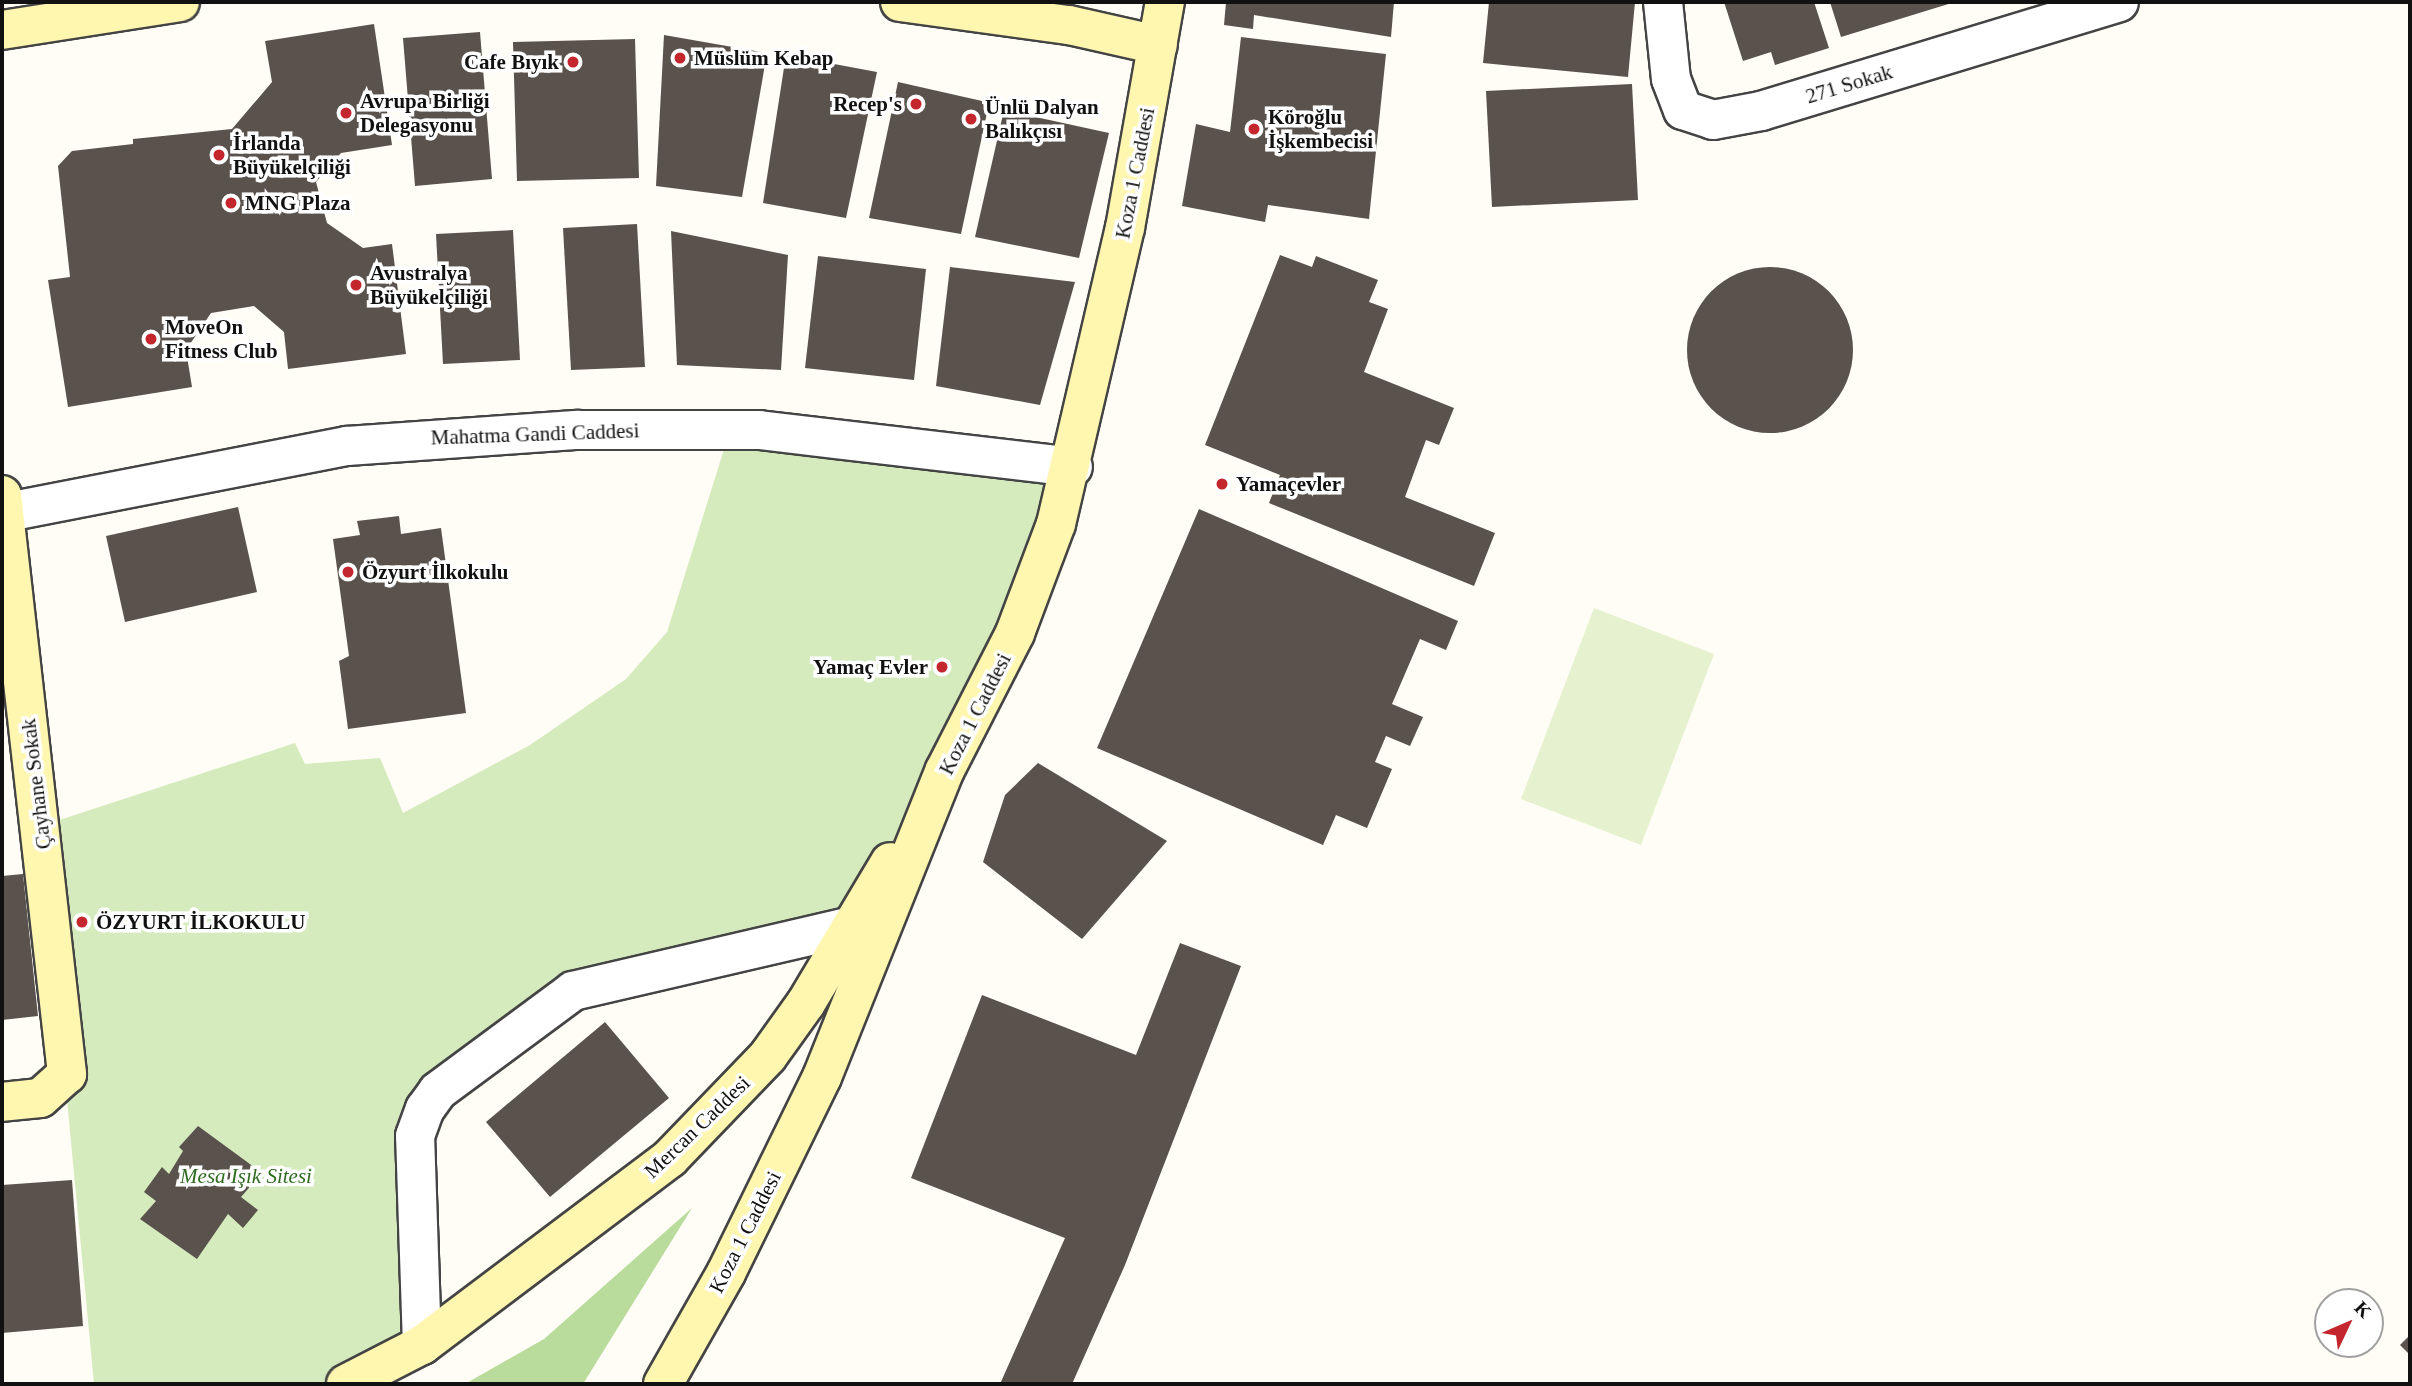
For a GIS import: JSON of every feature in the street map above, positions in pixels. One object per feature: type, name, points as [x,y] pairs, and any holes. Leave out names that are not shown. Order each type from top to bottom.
[{"type":"main road","points":[[2,30],[180,2]]},
{"type":"main road","points":[[900,2],[1069,25],[1158,45]]},
{"type":"main road","name":"Koza 1 Caddesi","points":[[663,1384],[726,1273],[822,1077],[945,770],[1016,633],[1073,467],[1166,2]]},
{"type":"main road","name":"Çayhane Sokak","points":[[2,507],[67,1074],[40,1098],[2,1102]]},
{"type":"main road","name":"Mercan Caddesi","points":[[346,1384],[422,1345],[519,1276],[670,1158],[730,1100],[806,1003],[945,770]]},
{"type":"street","name":"271 Sokak","points":[[1663,2],[1671,79],[1683,110],[1713,120],[1761,111],[2119,2]]},
{"type":"street","name":"Mahatma Gandi Caddesi","points":[[2,507],[347,446],[578,430],[759,430],[1073,467]]},
{"type":"street","points":[[422,1345],[415,1136],[425,1109],[438,1091],[573,991],[852,926]]},
{"type":"green space","name":"Mesa Işık Sitesi","points":[[730,430],[1073,467],[1015,633],[852,926],[573,991],[425,1109],[422,1345],[346,1384],[94,1384],[41,826],[295,743],[305,764],[380,758],[403,813],[530,745],[626,679],[667,632]]},
{"type":"green space","points":[[1594,608],[1714,654],[1641,845],[1521,799]]},
{"type":"green space","points":[[692,1208],[583,1384],[465,1384],[544,1339]]},
{"type":"building","points":[[1226,2],[1394,2],[1391,37],[1254,15],[1253,29],[1224,25]]},
{"type":"building","points":[[1489,2],[1635,2],[1628,77],[1483,63]]},
{"type":"building","points":[[1724,2],[1814,2],[1829,48],[1775,65],[1771,52],[1743,61]]},
{"type":"building","points":[[1830,2],[1955,2],[1841,37]]},
{"type":"building","name":"MNG Plaza","points":[[374,24],[392,145],[341,153],[316,182],[327,223],[363,248],[392,244],[406,354],[288,369],[284,332],[254,306],[211,313],[186,350],[192,387],[68,407],[48,280],[70,277],[58,166],[72,151],[133,144],[133,139],[232,129],[272,82],[265,41]]},
{"type":"building","points":[[480,32],[492,179],[415,186],[403,38]]},
{"type":"building","points":[[664,35],[767,53],[742,197],[656,186]]},
{"type":"building","points":[[1241,37],[1386,54],[1369,219],[1268,205],[1265,222],[1182,206],[1196,124],[1230,132]]},
{"type":"building","points":[[635,39],[639,178],[517,181],[513,42]]},
{"type":"building","points":[[786,55],[877,72],[846,218],[763,203]]},
{"type":"building","points":[[898,82],[982,101],[987,113],[961,234],[869,218]]},
{"type":"building","points":[[1632,84],[1638,200],[1492,207],[1486,91]]},
{"type":"building","points":[[1004,110],[1109,133],[1079,258],[975,237]]},
{"type":"building","points":[[637,224],[645,367],[571,370],[563,228]]},
{"type":"building","points":[[513,230],[520,360],[443,364],[436,234]]},
{"type":"building","points":[[671,231],[788,255],[781,370],[677,365]]},
{"type":"building","points":[[1280,255],[1312,267],[1316,256],[1378,280],[1369,302],[1388,309],[1364,372],[1454,408],[1439,445],[1426,440],[1405,497],[1495,533],[1474,586],[1269,503],[1280,475],[1205,445]]},
{"type":"building","points":[[818,256],[926,269],[914,380],[805,368]]},
{"type":"building","points":[[950,267],[1075,282],[1040,405],[936,386]]},
{"type":"building","points":[[1770,267],[1802,273],[1829,291],[1847,318],[1853,350],[1847,382],[1829,409],[1802,427],[1770,433],[1738,427],[1711,409],[1693,382],[1687,350],[1693,318],[1711,291],[1738,273]]},
{"type":"building","points":[[238,507],[257,592],[125,622],[106,536]]},
{"type":"building","points":[[1199,509],[1458,621],[1446,650],[1420,639],[1392,704],[1423,717],[1410,746],[1386,736],[1375,762],[1392,769],[1367,828],[1336,815],[1323,845],[1097,748]]},
{"type":"building","points":[[399,516],[401,534],[441,528],[466,713],[348,729],[339,661],[349,656],[333,539],[360,535],[357,521]]},
{"type":"building","points":[[1038,763],[1167,841],[1082,939],[983,862],[1005,795]]},
{"type":"building","points":[[23,874],[38,1016],[2,1020],[2,876]]},
{"type":"building","points":[[1180,943],[1241,966],[1125,1265],[1072,1384],[1000,1384],[1065,1238],[911,1178],[982,995],[1136,1055]]},
{"type":"building","points":[[605,1022],[669,1098],[550,1197],[486,1122]]},
{"type":"building","points":[[198,1126],[262,1173],[241,1197],[258,1210],[243,1228],[228,1214],[197,1259],[140,1219],[156,1201],[144,1192],[162,1167],[169,1174],[183,1151],[179,1147]]},
{"type":"building","points":[[72,1180],[83,1326],[2,1333],[2,1185]]},
{"type":"building","points":[[2410,1335],[2410,1355],[2400,1345]]},
{"type":"place","name":"Müslüm Kebap","points":[[680,58]]},
{"type":"place","name":"Cafe Bıyık","points":[[573,62]]},
{"type":"place","name":"Recep's","points":[[916,104]]},
{"type":"place","name":"Avrupa Birliği Delegasyonu","points":[[346,113]]},
{"type":"place","name":"Ünlü Dalyan Balıkçısı","points":[[971,119]]},
{"type":"place","name":"Köroğlu İşkembecisi","points":[[1254,129]]},
{"type":"place","name":"İrlanda Büyükelçiliği","points":[[219,155]]},
{"type":"place","name":"MNG Plaza","points":[[231,203]]},
{"type":"place","name":"Avustralya Büyükelçiliği","points":[[356,285]]},
{"type":"place","name":"MoveOn Fitness Club","points":[[151,339]]},
{"type":"place","name":"Yamaçevler","points":[[1222,484]]},
{"type":"place","name":"Özyurt İlkokulu","points":[[348,572]]},
{"type":"place","name":"Yamaç Evler","points":[[942,667]]},
{"type":"place","name":"ÖZYURT İLKOKULU","points":[[82,922]]}]
